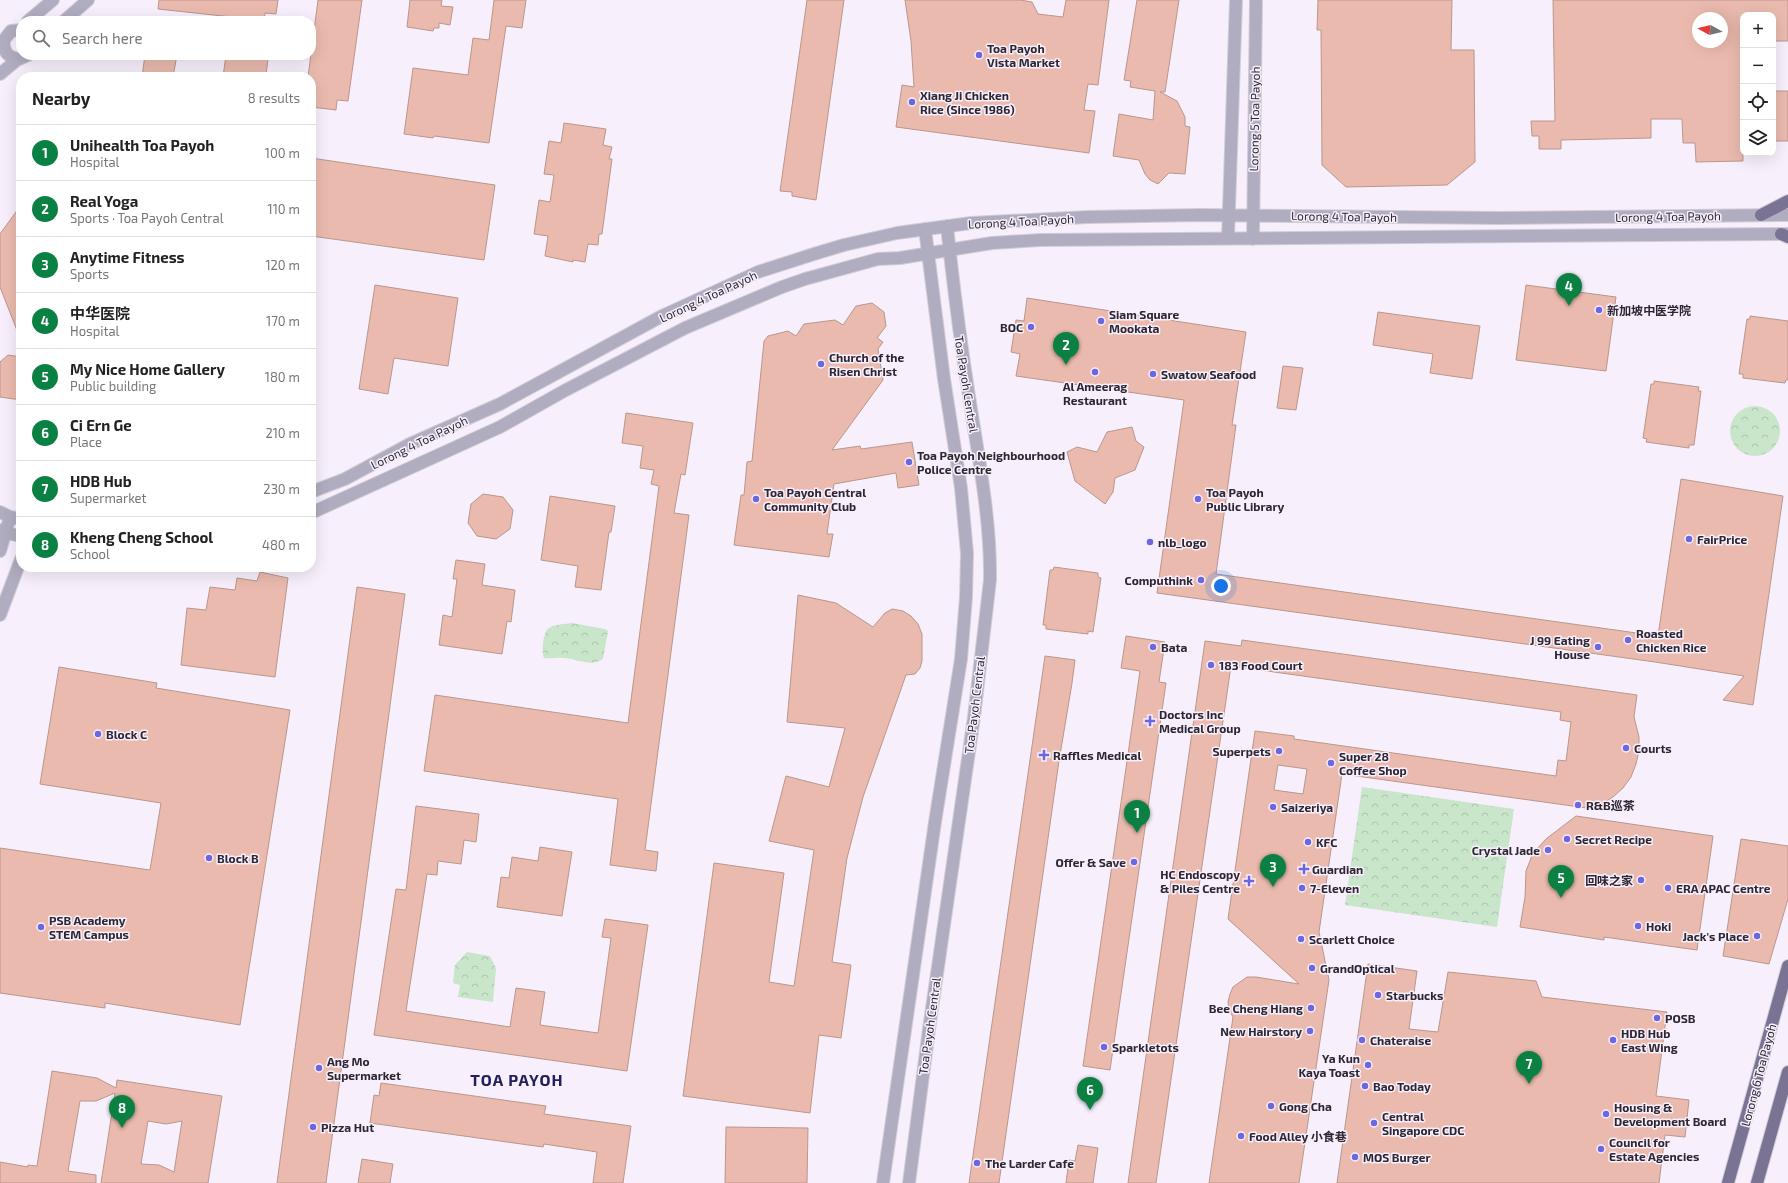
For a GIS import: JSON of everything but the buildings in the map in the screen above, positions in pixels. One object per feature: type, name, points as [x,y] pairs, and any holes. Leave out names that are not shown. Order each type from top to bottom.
[{"type":"main road","points":[[1761,215],[1788,201]]},
{"type":"main road","name":"Lorong 6 Toa Payoh","points":[[1728,1183],[1788,966]]},
{"type":"main road","points":[[1756,1183],[1788,1072]]},
{"type":"street","points":[[34,16],[53,0]]},
{"type":"street","points":[[70,16],[88,0]]},
{"type":"street","name":"Lorong 5 Toa Payoh","points":[[1228,238],[1236,0]]},
{"type":"street","name":"Lorong 5 Toa Payoh","points":[[1253,239],[1256,0]]},
{"type":"street","points":[[16,30],[9,33],[2,44],[7,54],[16,56]]},
{"type":"street","points":[[0,74],[19,60]]},
{"type":"street","name":"Lorong 4 Toa Payoh","points":[[316,490],[345,479],[410,444],[500,404],[662,316],[758,272],[844,244],[925,229],[972,223],[1080,218],[1229,215],[1499,218],[1788,215]]},
{"type":"street","name":"Toa Payoh Central","points":[[909,1183],[929,1029],[974,717],[990,580],[990,558],[984,498],[959,336],[947,226]]},
{"type":"street","name":"Toa Payoh Central","points":[[883,1183],[934,822],[961,659],[966,597],[967,553],[961,488],[944,379],[925,229]]},
{"type":"street","name":"Lorong 4 Toa Payoh","points":[[316,511],[500,427],[564,391],[685,328],[805,279],[878,259],[900,258],[992,244],[1040,240],[1786,235]]},
{"type":"street","points":[[0,551],[3,531],[10,516]]},
{"type":"street","points":[[3,531],[16,535]]},
{"type":"street","points":[[0,615],[16,572]]},
{"type":"green space","points":[[1755,406],[1764,408],[1775,417],[1780,431],[1778,440],[1769,451],[1755,456],[1746,454],[1735,445],[1730,431],[1732,422],[1741,411]]},
{"type":"green space","points":[[572,623],[605,629],[608,631],[603,659],[598,662],[588,663],[568,658],[544,658],[543,642],[547,630],[560,624]]},
{"type":"green space","points":[[1362,787],[1514,809],[1497,927],[1345,905]]},
{"type":"green space","points":[[467,952],[490,956],[496,968],[493,1002],[458,997],[460,985],[453,983],[455,965]]},
{"type":"place","name":"Toa Payoh Vista Market","points":[[979,55]]},
{"type":"place","name":"Xiang Ji Chicken Rice (Since 1986)","points":[[912,102]]},
{"type":"place","name":"中华医院","points":[[1569,306]]},
{"type":"place","name":"新加坡中医学院","points":[[1599,310]]},
{"type":"place","name":"Siam Square Mookata","points":[[1101,321]]},
{"type":"place","name":"BOC","points":[[1031,327]]},
{"type":"place","name":"Church of the Risen Christ","points":[[821,364]]},
{"type":"place","name":"Real Yoga","points":[[1066,365]]},
{"type":"place","name":"Al Ameerag Restaurant","points":[[1095,372]]},
{"type":"place","name":"Swatow Seafood","points":[[1153,374]]},
{"type":"place","name":"Toa Payoh Neighbourhood Police Centre","points":[[909,462]]},
{"type":"place","name":"Toa Payoh Central Community Club","points":[[756,499]]},
{"type":"place","name":"Toa Payoh Public Library","points":[[1198,499]]},
{"type":"place","name":"FairPrice","points":[[1689,539]]},
{"type":"place","name":"nlb_logo","points":[[1150,542]]},
{"type":"place","name":"Computhink","points":[[1201,580]]},
{"type":"place","name":"Roasted Chicken Rice","points":[[1628,640]]},
{"type":"place","name":"Bata","points":[[1153,647]]},
{"type":"place","name":"J 99 Eating House","points":[[1598,647]]},
{"type":"place","name":"183 Food Court","points":[[1211,665]]},
{"type":"place","name":"Doctors Inc Medical Group","points":[[1150,721]]},
{"type":"place","name":"Block C","points":[[98,734]]},
{"type":"place","name":"Courts","points":[[1626,748]]},
{"type":"place","name":"Superpets","points":[[1279,751]]},
{"type":"place","name":"Raffles Medical","points":[[1044,755]]},
{"type":"place","name":"Super 28 Coffee Shop","points":[[1331,763]]},
{"type":"place","name":"R&B巡茶","points":[[1578,805]]},
{"type":"place","name":"Saizeriya","points":[[1273,807]]},
{"type":"place","name":"Unihealth Toa Payoh","points":[[1137,833]]},
{"type":"place","name":"Secret Recipe","points":[[1567,839]]},
{"type":"place","name":"KFC","points":[[1308,842]]},
{"type":"place","name":"Crystal Jade","points":[[1548,850]]},
{"type":"place","name":"Block B","points":[[209,858]]},
{"type":"place","name":"Offer & Save","points":[[1134,862]]},
{"type":"place","name":"Guardian","points":[[1304,869]]},
{"type":"place","name":"回味之家","points":[[1641,880]]},
{"type":"place","name":"HC Endoscopy & Piles Centre","points":[[1249,881]]},
{"type":"place","name":"Anytime Fitness","points":[[1273,887]]},
{"type":"place","name":"7-Eleven","points":[[1302,888]]},
{"type":"place","name":"ERA APAC Centre","points":[[1668,888]]},
{"type":"place","name":"My Nice Home Gallery","points":[[1561,898]]},
{"type":"place","name":"Hoki","points":[[1638,926]]},
{"type":"place","name":"PSB Academy STEM Campus","points":[[41,927]]},
{"type":"place","name":"Jack's Place","points":[[1757,936]]},
{"type":"place","name":"Scarlett Choice","points":[[1301,939]]},
{"type":"place","name":"GrandOptical","points":[[1312,968]]},
{"type":"place","name":"Starbucks","points":[[1378,995]]},
{"type":"place","name":"Bee Cheng Hiang","points":[[1311,1008]]},
{"type":"place","name":"POSB","points":[[1657,1018]]},
{"type":"place","name":"New Hairstory","points":[[1310,1031]]},
{"type":"place","name":"Chateraise","points":[[1362,1040]]},
{"type":"place","name":"HDB Hub East Wing","points":[[1613,1040]]},
{"type":"place","name":"Sparkletots","points":[[1104,1047]]},
{"type":"place","name":"Ya Kun Kaya Toast","points":[[1368,1065]]},
{"type":"place","name":"Ang Mo Supermarket","points":[[319,1068]]},
{"type":"place","name":"HDB Hub","points":[[1529,1084]]},
{"type":"place","name":"Bao Today","points":[[1365,1086]]},
{"type":"place","name":"Gong Cha","points":[[1271,1106]]},
{"type":"place","name":"Ci Ern Ge","points":[[1090,1110]]},
{"type":"place","name":"Housing & Development Board","points":[[1606,1114]]},
{"type":"place","name":"Central Singapore CDC","points":[[1374,1123]]},
{"type":"place","name":"Pizza Hut","points":[[313,1127]]},
{"type":"place","name":"Kheng Cheng School","points":[[122,1128]]},
{"type":"place","name":"Food Alley 小食巷","points":[[1241,1136]]},
{"type":"place","name":"Council for Estate Agencies","points":[[1601,1149]]},
{"type":"place","name":"MOS Burger","points":[[1355,1157]]},
{"type":"place","name":"The Larder Cafe","points":[[977,1163]]},
{"type":"district","name":"TOA PAYOH","points":[[517,1079]]}]
